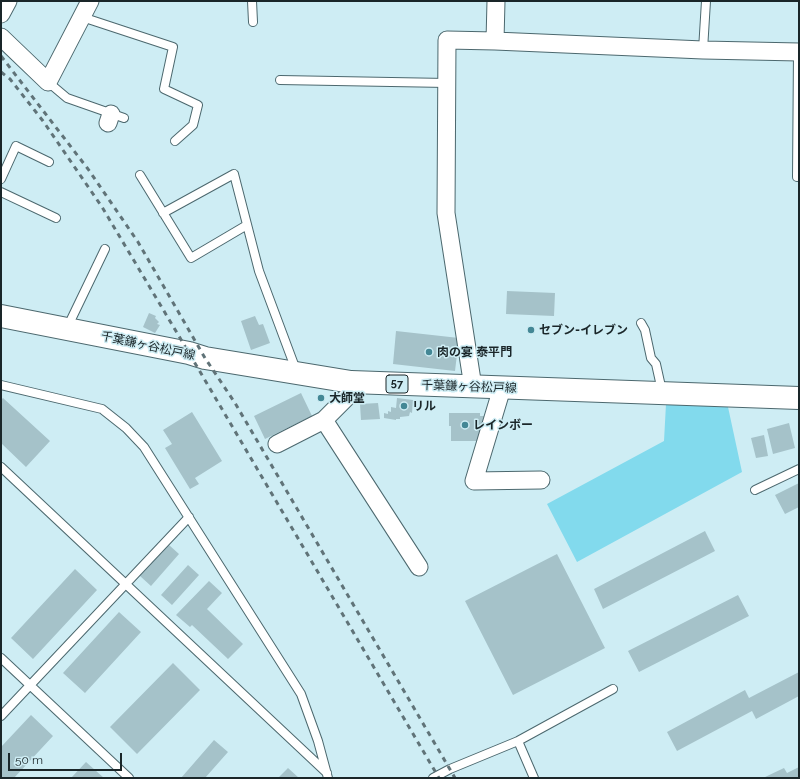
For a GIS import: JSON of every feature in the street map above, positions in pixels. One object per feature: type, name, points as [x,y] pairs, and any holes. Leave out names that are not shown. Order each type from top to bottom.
[{"type":"main road","name":"千葉鎌ヶ谷松戸線","points":[[1,316],[189,353],[205,358],[355,382],[799,398]]},
{"type":"street","points":[[1,14],[8,1]]},
{"type":"street","points":[[1,37],[48,82],[90,1]]},
{"type":"street","points":[[495,41],[496,1]]},
{"type":"street","points":[[473,387],[446,213],[447,40],[703,50],[798,52]]},
{"type":"street","points":[[277,444],[324,420],[348,396],[355,382]]},
{"type":"street","points":[[502,388],[474,481],[541,480]]},
{"type":"street","points":[[324,420],[419,567]]},
{"type":"lane","points":[[252,1],[253,22]]},
{"type":"lane","points":[[703,50],[706,1]]},
{"type":"lane","points":[[82,17],[172,47],[164,89],[198,105],[193,125],[175,141]]},
{"type":"lane","points":[[797,177],[798,52]]},
{"type":"lane","points":[[280,80],[447,82]]},
{"type":"lane","points":[[48,82],[67,98],[114,118]]},
{"type":"lane","points":[[1,179],[16,146],[49,162]]},
{"type":"lane","points":[[163,212],[234,174],[259,271],[297,373]]},
{"type":"lane","points":[[140,175],[191,258],[247,225]]},
{"type":"lane","points":[[1,192],[56,218]]},
{"type":"lane","points":[[67,329],[105,249]]},
{"type":"lane","points":[[641,323],[645,330],[651,358],[656,364],[663,394]]},
{"type":"lane","points":[[1,385],[102,409],[126,428],[144,447],[301,694],[318,741],[328,776]]},
{"type":"lane","points":[[1,468],[126,584],[328,776]]},
{"type":"lane","points":[[755,490],[799,468]]},
{"type":"lane","points":[[1,716],[189,517]]},
{"type":"lane","points":[[1,658],[129,778]]},
{"type":"lane","points":[[433,778],[450,769],[518,741],[613,689]]},
{"type":"lane","points":[[518,741],[534,778]]},
{"type":"shaded area","points":[[666,404],[728,407],[742,472],[577,562],[547,504],[664,441]]},
{"type":"building","points":[[507,291],[555,293],[554,316],[506,314]]},
{"type":"building","points":[[149,313],[156,316],[155,318],[159,322],[157,324],[160,325],[155,333],[143,327]]},
{"type":"building","points":[[255,316],[259,325],[263,324],[270,343],[251,350],[241,321]]},
{"type":"building","points":[[396,331],[459,338],[455,371],[393,364]]},
{"type":"building","points":[[301,393],[312,416],[265,439],[254,416]]},
{"type":"building","points":[[3,398],[50,441],[26,467],[1,443],[1,400]]},
{"type":"building","points":[[397,398],[413,400],[412,413],[410,412],[409,416],[400,417],[400,419],[396,420],[384,418],[384,413],[388,414],[388,411],[391,412],[391,407],[396,408]]},
{"type":"building","points":[[378,403],[380,419],[361,420],[360,404]]},
{"type":"building","points":[[192,412],[222,461],[195,478],[199,484],[190,489],[165,448],[172,444],[163,430]]},
{"type":"building","points":[[449,413],[480,413],[480,416],[487,416],[479,441],[451,441]]},
{"type":"building","points":[[789,423],[795,448],[773,454],[767,429]]},
{"type":"building","points":[[764,435],[768,456],[756,458],[751,438]]},
{"type":"building","points":[[799,483],[799,507],[785,514],[775,495]]},
{"type":"building","points":[[705,531],[715,551],[603,609],[594,589]]},
{"type":"building","points":[[169,545],[179,554],[151,586],[140,576]]},
{"type":"building","points":[[557,554],[605,648],[513,695],[465,601]]},
{"type":"building","points":[[188,565],[199,575],[172,605],[161,595]]},
{"type":"building","points":[[75,569],[97,590],[33,659],[11,638]]},
{"type":"building","points":[[209,581],[222,593],[207,609],[243,644],[228,659],[192,625],[190,627],[176,615]]},
{"type":"building","points":[[738,595],[749,616],[639,672],[628,651]]},
{"type":"building","points":[[119,612],[141,632],[85,693],[63,673]]},
{"type":"building","points":[[173,663],[200,690],[137,754],[110,727]]},
{"type":"building","points":[[799,672],[799,696],[756,719],[752,711],[677,751],[667,732],[745,690],[749,698]]},
{"type":"building","points":[[31,715],[53,736],[14,778],[1,778],[1,747]]},
{"type":"building","points":[[214,740],[228,752],[205,778],[181,778]]},
{"type":"building","points":[[86,762],[104,778],[71,778]]},
{"type":"building","points":[[799,767],[799,778],[763,778],[784,768],[787,773]]},
{"type":"building","points":[[288,768],[299,778],[278,778]]},
{"type":"railway","points":[[1,56],[88,169],[138,242],[205,358],[235,403],[455,778]]},
{"type":"railway","points":[[1,72],[10,79],[43,121],[102,207],[439,778]]},
{"type":"place","name":"セブン-イレブン","points":[[531,330]]},
{"type":"place","name":"肉の宴 泰平門","points":[[429,352]]},
{"type":"place","name":"大師堂","points":[[321,398]]},
{"type":"place","name":"リル","points":[[404,406]]},
{"type":"place","name":"レインボー","points":[[465,425]]}]
